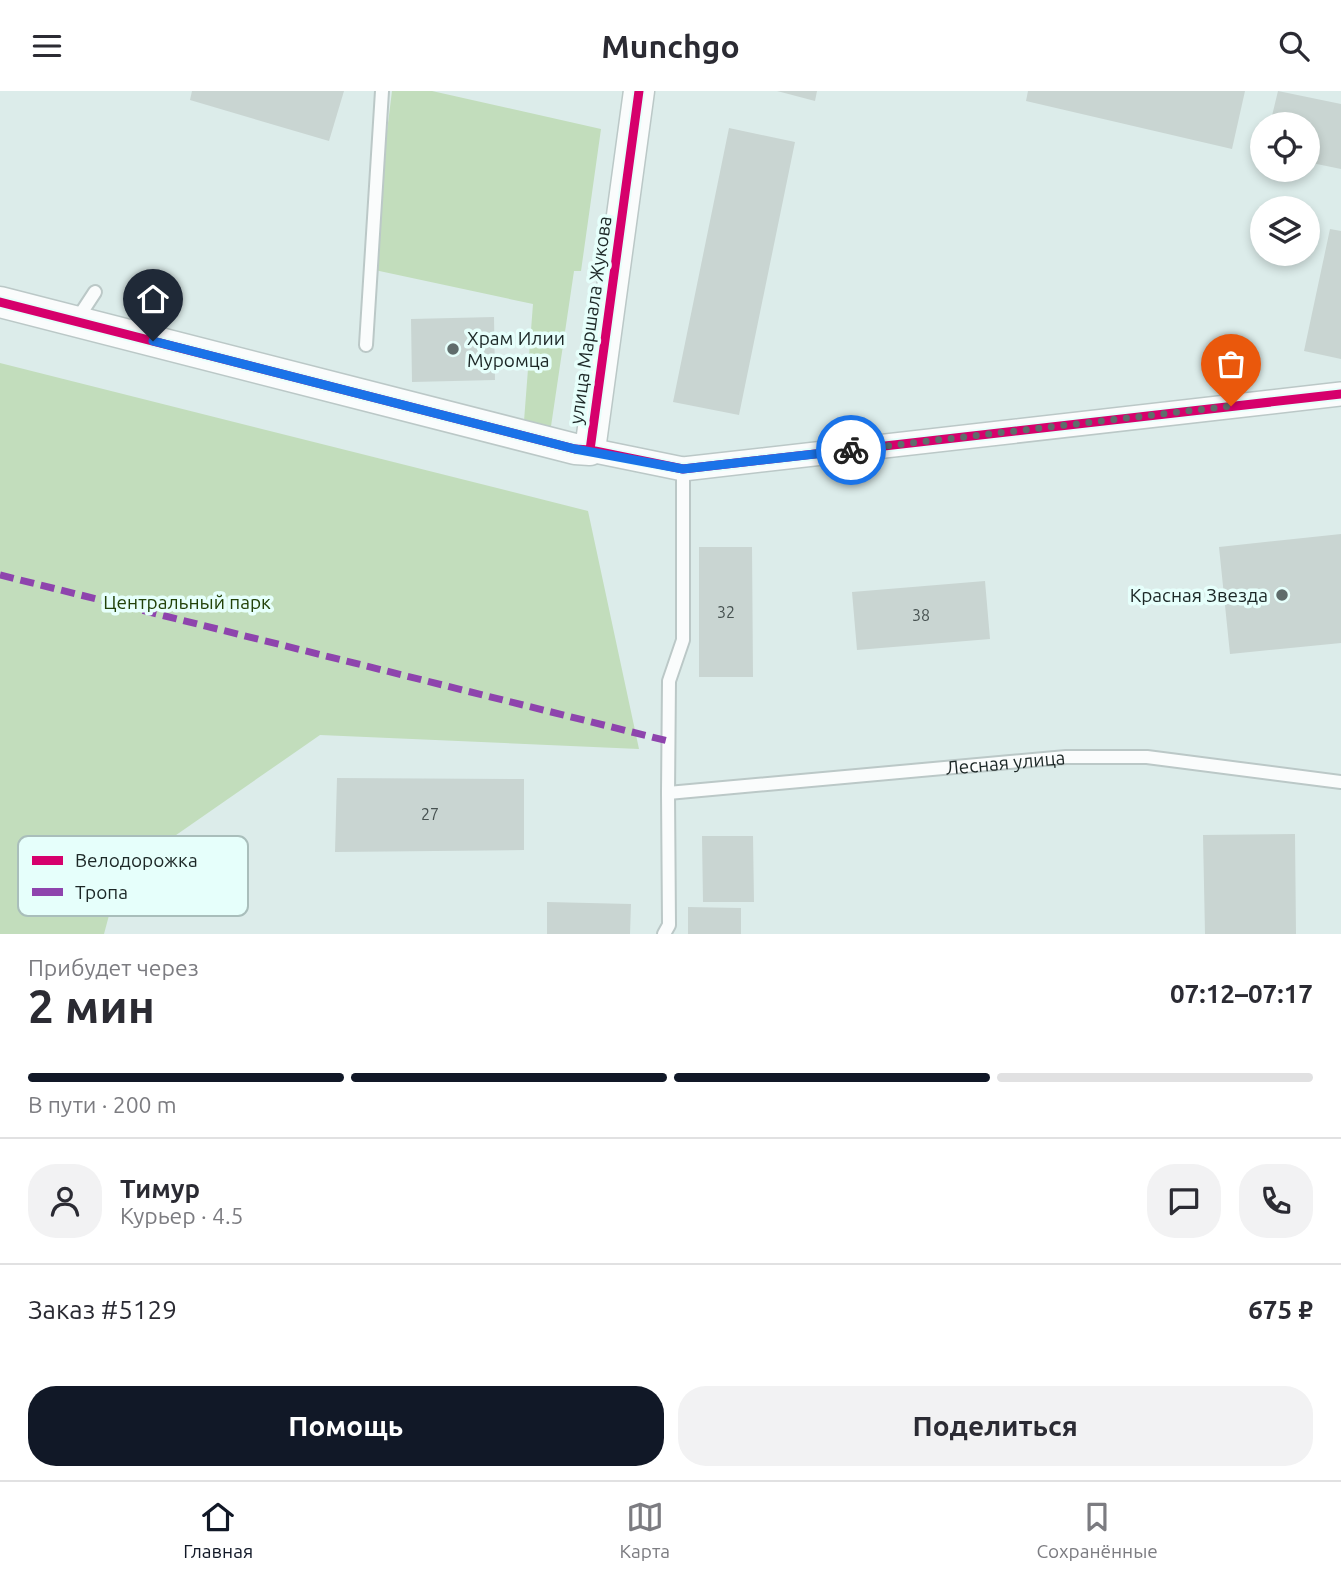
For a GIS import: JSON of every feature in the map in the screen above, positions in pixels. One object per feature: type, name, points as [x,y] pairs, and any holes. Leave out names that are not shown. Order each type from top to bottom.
[{"type":"street","name":"улица Маршала Жукова","points":[[0,302],[575,449],[590,450],[639,91]]},
{"type":"street","points":[[590,450],[683,469],[1341,394]]},
{"type":"lane","points":[[366,345],[382,91]]},
{"type":"lane","points":[[76,321],[94,292]]},
{"type":"lane","points":[[664,934],[669,925],[669,681],[683,640],[684,618],[683,469]]},
{"type":"lane","name":"Лесная улица","points":[[668,793],[1066,757],[1147,757],[1341,782]]},
{"type":"green space","points":[[392,91],[432,91],[601,129],[581,271],[574,271],[550,433],[524,421],[533,304],[370,269]]},
{"type":"green space","name":"Центральный парк","points":[[0,363],[588,511],[639,749],[320,735],[175,836],[18,836],[18,916],[109,916],[104,934],[0,934]]},
{"type":"building","points":[[192,91],[344,91],[329,141],[190,100]]},
{"type":"building","points":[[777,91],[817,91],[815,101]]},
{"type":"building","points":[[1028,91],[1245,91],[1232,149],[1026,101]]},
{"type":"building","points":[[1278,91],[1341,104],[1341,169],[1320,165],[1320,112],[1273,112]]},
{"type":"building","points":[[729,128],[795,142],[739,415],[673,402]]},
{"type":"building","points":[[1330,229],[1341,231],[1341,359],[1304,351]]},
{"type":"building","name":"Храм Илии Муромца","points":[[494,317],[495,380],[412,382],[411,319]]},
{"type":"building","name":"Красная Звезда","points":[[1341,534],[1341,643],[1230,654],[1219,547]]},
{"type":"building","points":[[699,547],[752,547],[753,677],[699,677]]},
{"type":"building","points":[[985,581],[990,639],[857,650],[852,592]]},
{"type":"building","points":[[337,778],[524,779],[524,850],[335,852]]},
{"type":"building","points":[[1295,834],[1296,934],[1205,934],[1203,835]]},
{"type":"building","points":[[702,836],[753,836],[754,902],[703,902]]},
{"type":"building","points":[[547,902],[631,904],[630,934],[547,934]]},
{"type":"building","points":[[688,907],[741,908],[741,934],[688,934]]},
{"type":"marked path","points":[[0,575],[668,741]]},
{"type":"cycle path","points":[[0,302],[575,449],[590,450],[639,91]]},
{"type":"cycle path","points":[[590,450],[683,469],[1341,394]]},
{"type":"way so far","points":[[851,450],[1231,406]]},
{"type":"place","name":"Храм Илии Муромца","points":[[453,349]]},
{"type":"place","name":"Красная Звезда","points":[[1282,595]]},
{"type":"route","points":[[153,341],[575,449],[631,457],[683,469],[851,450]]}]
